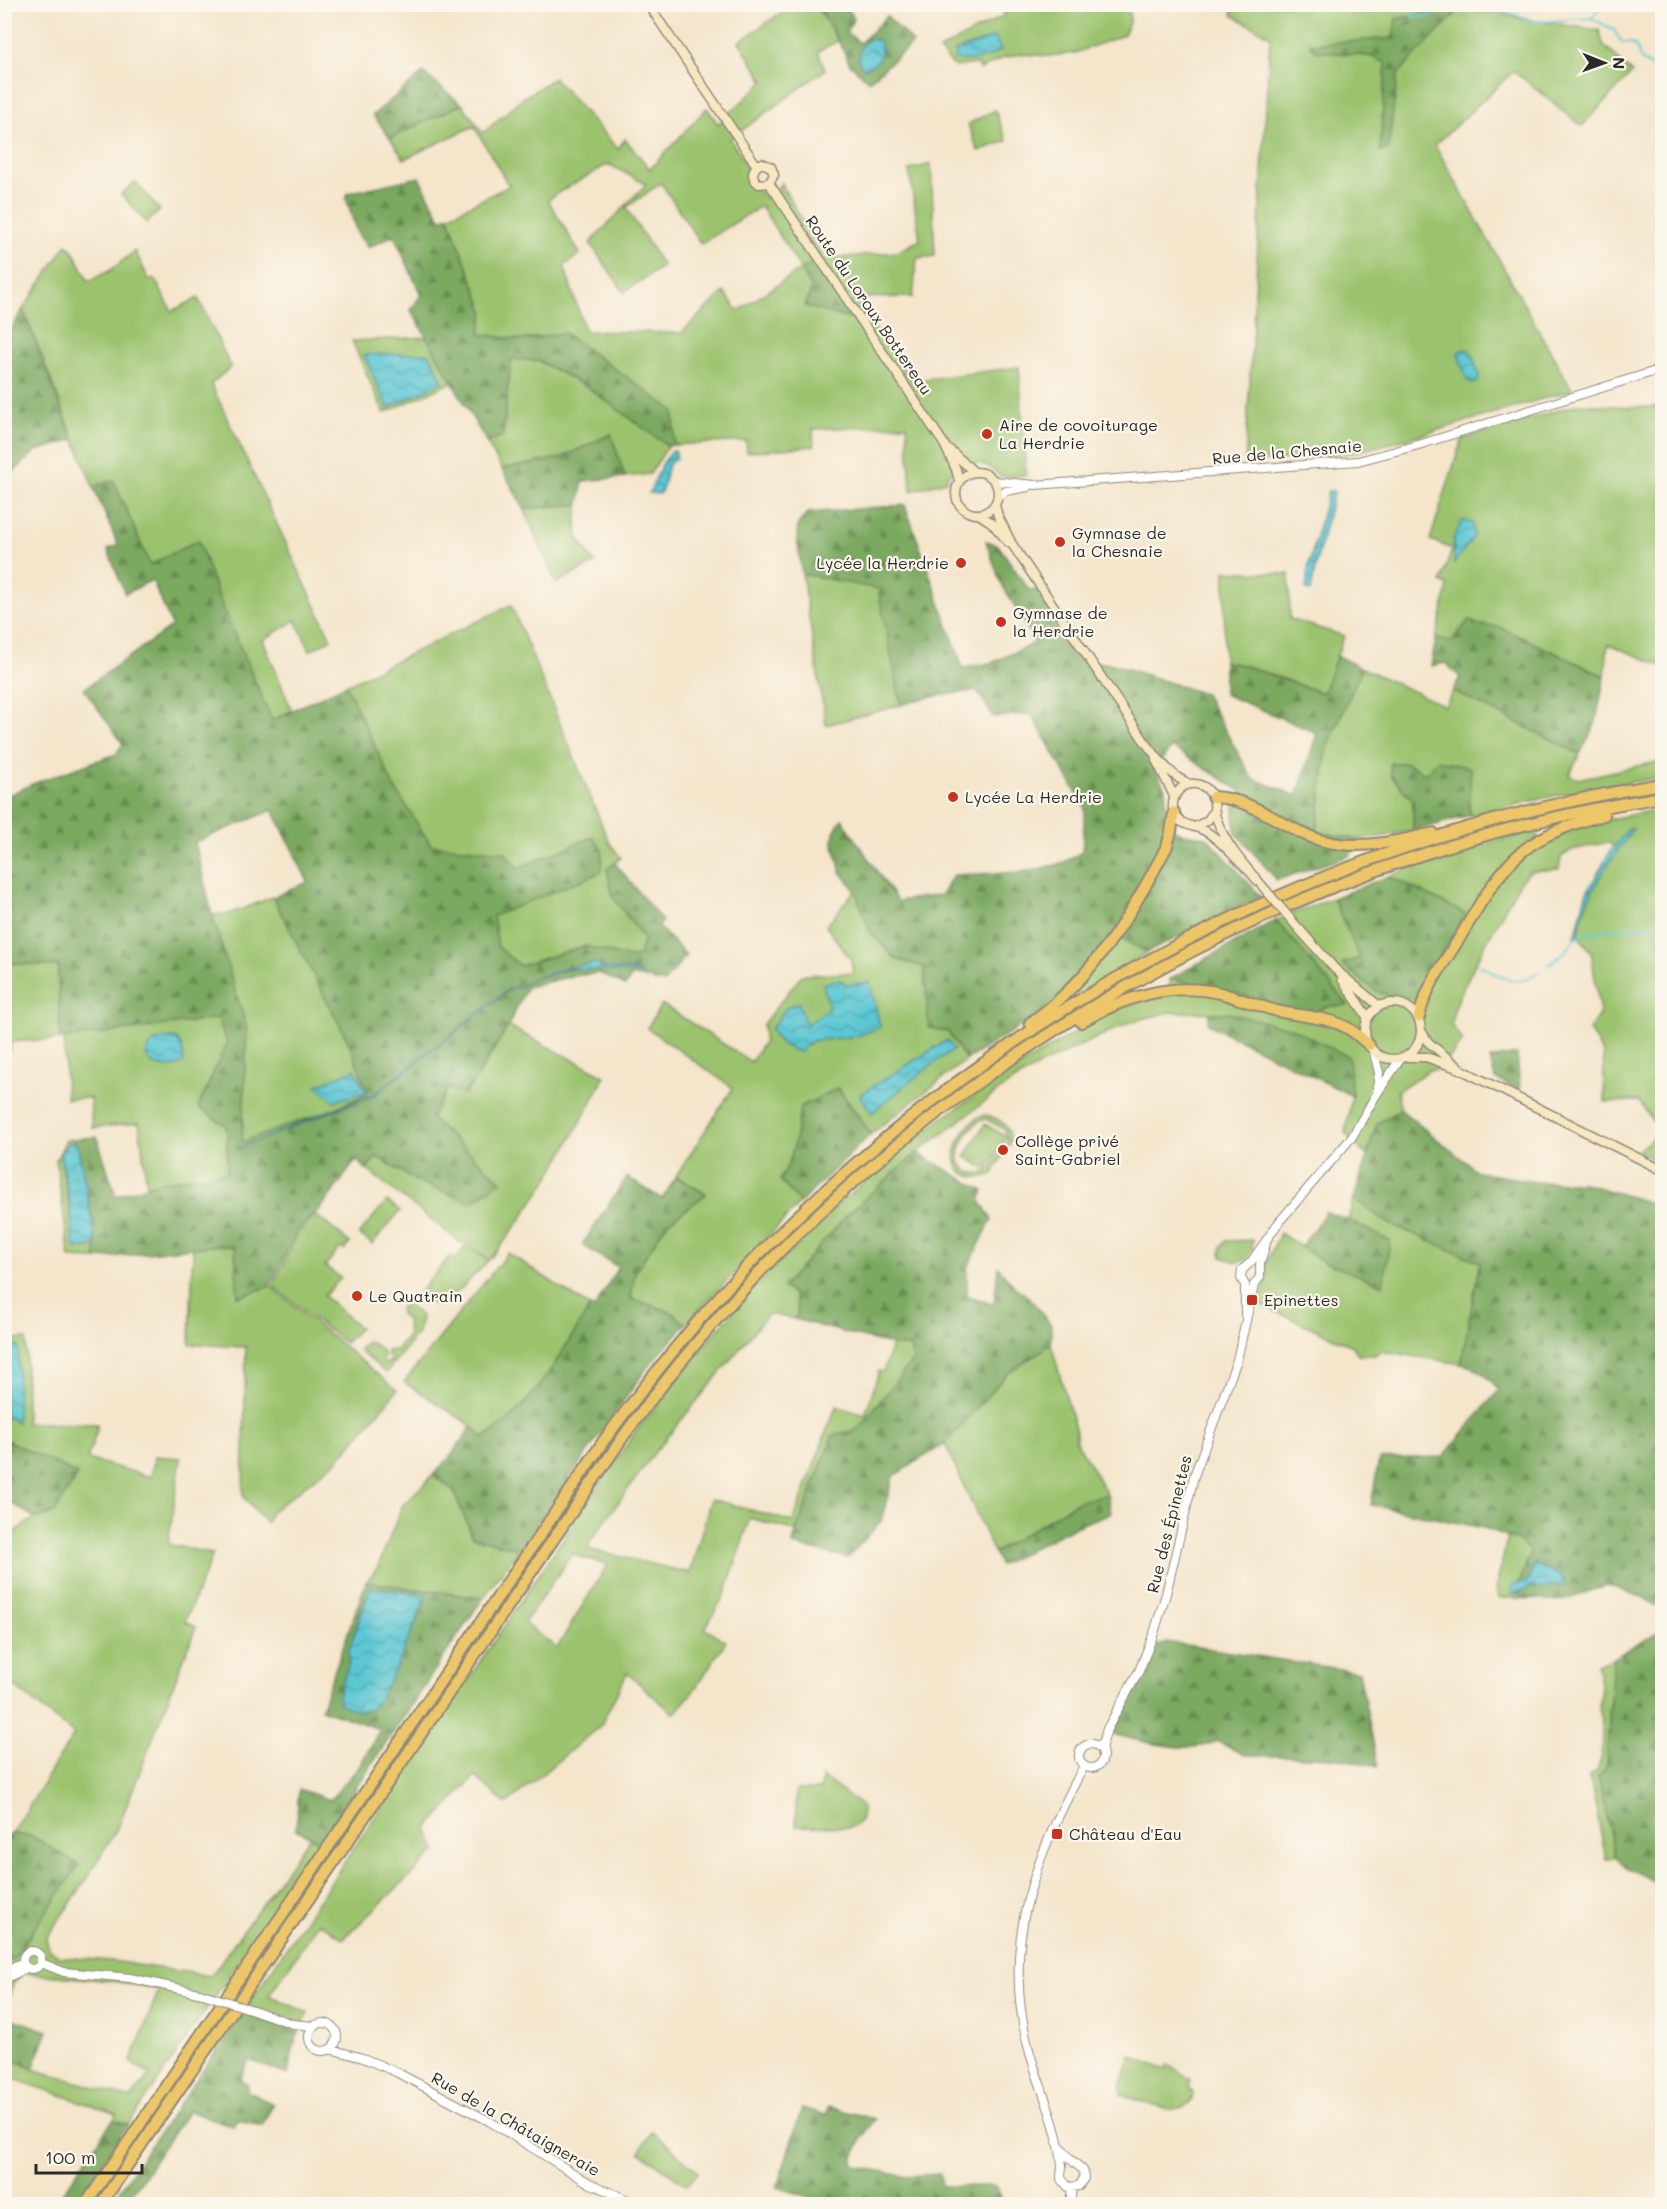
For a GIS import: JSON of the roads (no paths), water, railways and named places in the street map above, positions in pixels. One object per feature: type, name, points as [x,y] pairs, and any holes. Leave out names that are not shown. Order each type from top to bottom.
[{"type":"highway","points":[[86,2205],[561,1502],[617,1424],[658,1369],[728,1288],[819,1196],[921,1109],[995,1054],[1094,991],[1194,936],[1316,881],[1451,833],[1572,802],[1662,784]]},
{"type":"highway","points":[[1213,797],[1225,797],[1255,807],[1306,835],[1334,844],[1364,845],[1439,831],[1451,833]]},
{"type":"highway","points":[[1419,1017],[1430,986],[1486,895],[1500,875],[1525,849],[1542,838],[1571,825],[1607,814],[1659,804],[1662,799]]},
{"type":"highway","points":[[101,2205],[583,1492],[638,1416],[685,1356],[776,1256],[868,1169],[948,1104],[1053,1031],[1119,991],[1209,943],[1297,903],[1419,857],[1504,831],[1603,808],[1662,799]]},
{"type":"highway","points":[[995,1054],[1000,1043],[1066,996],[1103,953],[1167,846],[1174,812]]},
{"type":"highway","points":[[1053,1031],[1064,1031],[1102,1010],[1137,996],[1165,990],[1191,990],[1220,993],[1276,1011],[1341,1024],[1351,1029],[1372,1049]]},
{"type":"main road","points":[[648,4],[757,166]]},
{"type":"main road","points":[[766,164],[771,167],[774,176],[769,183],[762,185],[754,179],[753,172],[757,166],[766,164]]},
{"type":"main road","name":"Route du Loroux Bottereau","points":[[769,183],[944,444],[959,481]]},
{"type":"main road","name":"Route du Loroux Bottereau","points":[[944,444],[974,472]]},
{"type":"main road","points":[[1012,544],[990,522],[980,515],[968,513],[959,506],[956,496],[959,481],[968,474],[974,472],[986,474],[994,481],[998,516],[1012,544],[1156,757],[1174,796],[1174,812],[1183,823],[1197,826],[1212,835],[1247,869],[1335,969],[1379,1006]]},
{"type":"main road","points":[[980,515],[991,510],[996,501]]},
{"type":"main road","points":[[1156,757],[1160,758],[1176,776],[1189,784],[1200,785],[1210,792],[1222,834],[1247,869]]},
{"type":"main road","points":[[1174,796],[1189,784]]},
{"type":"main road","points":[[1197,826],[1208,820],[1214,810]]},
{"type":"main road","points":[[1335,969],[1368,1018]]},
{"type":"main road","points":[[1460,1069],[1428,1042],[1422,1031],[1419,1017],[1402,1004],[1390,1003],[1379,1006],[1368,1018],[1365,1031],[1372,1049],[1389,1059],[1426,1057],[1460,1069],[1662,1170]]},
{"type":"main road","points":[[1403,1058],[1418,1046],[1422,1031]]},
{"type":"street","name":"Rue de la Chesnaie","points":[[1035,485],[1358,461],[1415,446],[1662,369]]},
{"type":"street","points":[[994,481],[1035,485]]},
{"type":"street","points":[[996,501],[1006,491],[1035,485]]},
{"type":"street","points":[[1372,1049],[1379,1072],[1376,1095]]},
{"type":"street","points":[[1268,1238],[1259,1271],[1259,1280],[1250,1285],[1240,1275],[1242,1270],[1279,1222],[1352,1137],[1376,1095],[1403,1058]]},
{"type":"street","points":[[1247,1266],[1254,1266],[1259,1271]]},
{"type":"street","name":"Rue des Épinettes","points":[[1101,1749],[1107,1729],[1139,1671],[1154,1633],[1166,1594],[1194,1476],[1238,1360],[1250,1285]]},
{"type":"street","name":"Rue des Épinettes","points":[[1092,1744],[1107,1729]]},
{"type":"street","points":[[1092,1744],[1101,1749],[1103,1758],[1100,1765],[1092,1769],[1083,1766],[1079,1760],[1082,1747],[1092,1744]]},
{"type":"street","points":[[1072,2188],[1062,2181],[1057,2142],[1024,2030],[1020,2006],[1018,1956],[1024,1911],[1037,1866],[1053,1826],[1083,1766]]},
{"type":"street","name":"Rue de la Châtaigneraie","points":[[25,1965],[25,1953],[34,1950],[40,1955],[41,1963]]},
{"type":"street","name":"Rue de la Châtaigneraie","points":[[4,1985],[6,1972],[25,1965],[35,1969],[41,1963]]},
{"type":"street","name":"Rue de la Châtaigneraie","points":[[41,1963],[64,1972],[130,1978],[203,1994],[293,2024],[330,2025],[336,2031],[337,2040],[348,2054]]},
{"type":"street","name":"Rue de la Châtaigneraie","points":[[293,2024],[309,2037],[311,2044],[317,2049],[330,2049],[348,2054],[396,2072],[504,2130],[589,2183],[637,2205]]},
{"type":"street","points":[[309,2037],[314,2026]]},
{"type":"street","points":[[330,2049],[337,2040]]},
{"type":"street","points":[[1057,2142],[1074,2164],[1083,2170],[1084,2178],[1079,2186],[1072,2188]]},
{"type":"street","points":[[1062,2170],[1074,2164]]},
{"type":"street","points":[[1070,2205],[1072,2188]]},
{"type":"water","points":[[995,37],[1001,50],[979,59],[955,60],[955,51]]},
{"type":"water","points":[[871,39],[879,41],[881,54],[877,61],[865,68],[859,63],[860,52],[865,43]]},
{"type":"water","points":[[1467,349],[1479,374],[1478,382],[1473,384],[1467,380],[1458,354],[1461,350]]},
{"type":"water","points":[[429,353],[443,382],[388,408],[364,355]]},
{"type":"water","points":[[673,450],[676,451],[676,459],[668,465],[662,490],[659,494],[649,493],[663,463]]},
{"type":"water","points":[[1328,491],[1334,491],[1311,591],[1306,590],[1308,569]]},
{"type":"water","points":[[1463,520],[1473,524],[1474,534],[1454,563],[1453,539]]},
{"type":"water","points":[[1629,828],[1633,828],[1599,879],[1585,906],[1578,937],[1575,936],[1586,894],[1610,852]]},
{"type":"water","points":[[601,964],[600,968],[633,970],[644,975],[634,972],[570,969],[531,980],[519,988],[512,988],[375,1095],[239,1148],[374,1094],[510,988],[519,987],[530,980],[559,970]]},
{"type":"water","points":[[834,980],[842,981],[846,985],[870,982],[880,1027],[858,1036],[812,1041],[799,1052],[782,1044],[771,1029],[782,1013],[790,1006],[799,1003],[806,1025],[829,1008],[823,984]]},
{"type":"water","points":[[171,1038],[177,1039],[182,1047],[184,1062],[169,1067],[153,1065],[146,1055],[152,1043]]},
{"type":"water","points":[[947,1040],[954,1049],[872,1113],[860,1096]]},
{"type":"water","points":[[355,1069],[366,1092],[335,1101],[316,1086]]},
{"type":"water","points":[[75,1142],[96,1241],[92,1247],[78,1249],[74,1244],[70,1203],[60,1154],[69,1143]]},
{"type":"water","points":[[5,1346],[18,1346],[17,1422],[5,1416]]},
{"type":"water","points":[[1534,1564],[1560,1575],[1566,1584],[1535,1589],[1533,1586],[1513,1594],[1512,1586],[1530,1580]]},
{"type":"water","points":[[370,1588],[421,1594],[425,1598],[384,1691],[370,1709],[363,1711],[339,1703],[338,1695],[349,1663],[349,1650]]},
{"type":"waterway","points":[[1604,4],[1591,18],[1614,30],[1622,43],[1636,46],[1643,61],[1662,71]]},
{"type":"waterway","points":[[1411,16],[1430,16],[1440,12],[1475,8],[1497,9],[1539,22],[1591,18]]},
{"type":"waterway","points":[[1548,965],[1564,953],[1577,936],[1604,930],[1662,926]]},
{"type":"waterway","points":[[1479,967],[1482,966],[1503,978],[1516,981],[1539,972]]},
{"type":"place","name":"Aire de covoiturage La Herdrie","points":[[987,434]]},
{"type":"place","name":"Gymnase de la Chesnaie","points":[[1060,542]]},
{"type":"place","name":"Lycée la Herdrie","points":[[961,563]]},
{"type":"place","name":"Gymnase de la Herdrie","points":[[1001,622]]},
{"type":"place","name":"Lycée La Herdrie","points":[[953,797]]},
{"type":"place","name":"Collège privé Saint-Gabriel","points":[[1003,1150]]},
{"type":"place","name":"Le Quatrain","points":[[357,1296]]},
{"type":"place","name":"Epinettes","points":[[1252,1300]]},
{"type":"place","name":"Château d'Eau","points":[[1057,1834]]}]
